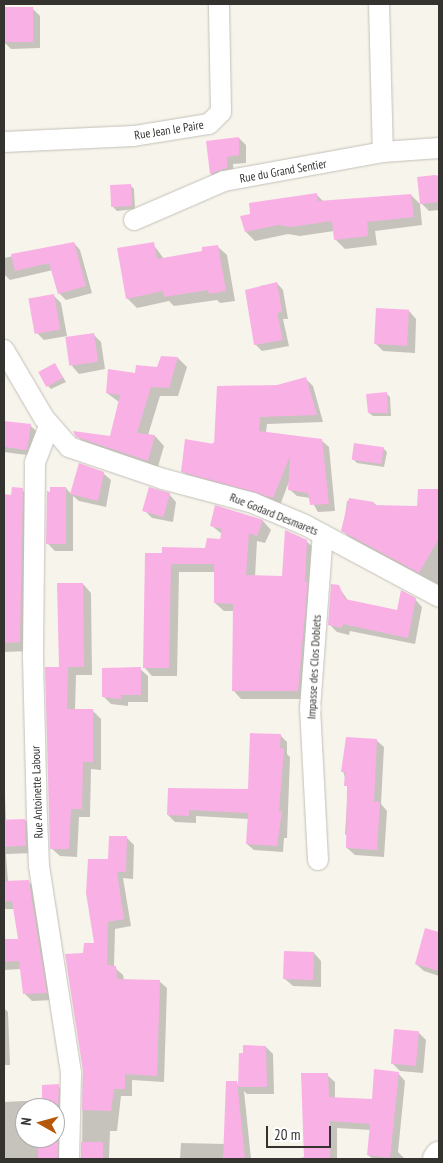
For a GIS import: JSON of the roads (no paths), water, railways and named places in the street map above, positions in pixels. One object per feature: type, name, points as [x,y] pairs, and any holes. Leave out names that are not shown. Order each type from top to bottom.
[{"type":"street","name":"Rue Jean le Paire","points":[[4,142],[134,136],[209,124],[221,112],[219,4]]},
{"type":"street","points":[[379,4],[383,152]]},
{"type":"street","name":"Rue du Grand Sentier","points":[[134,220],[224,181],[383,152],[439,148]]},
{"type":"street","name":"Rue Godard Desmarets","points":[[4,350],[49,426],[69,446],[163,479],[253,503],[323,534],[439,597]]},
{"type":"street","name":"Rue Antoinette Labour","points":[[49,426],[35,463],[33,657],[37,817],[39,866],[71,1073],[69,1159]]},
{"type":"street","name":"Impasse des Clos Doblets","points":[[318,860],[310,709],[323,534]]}]
